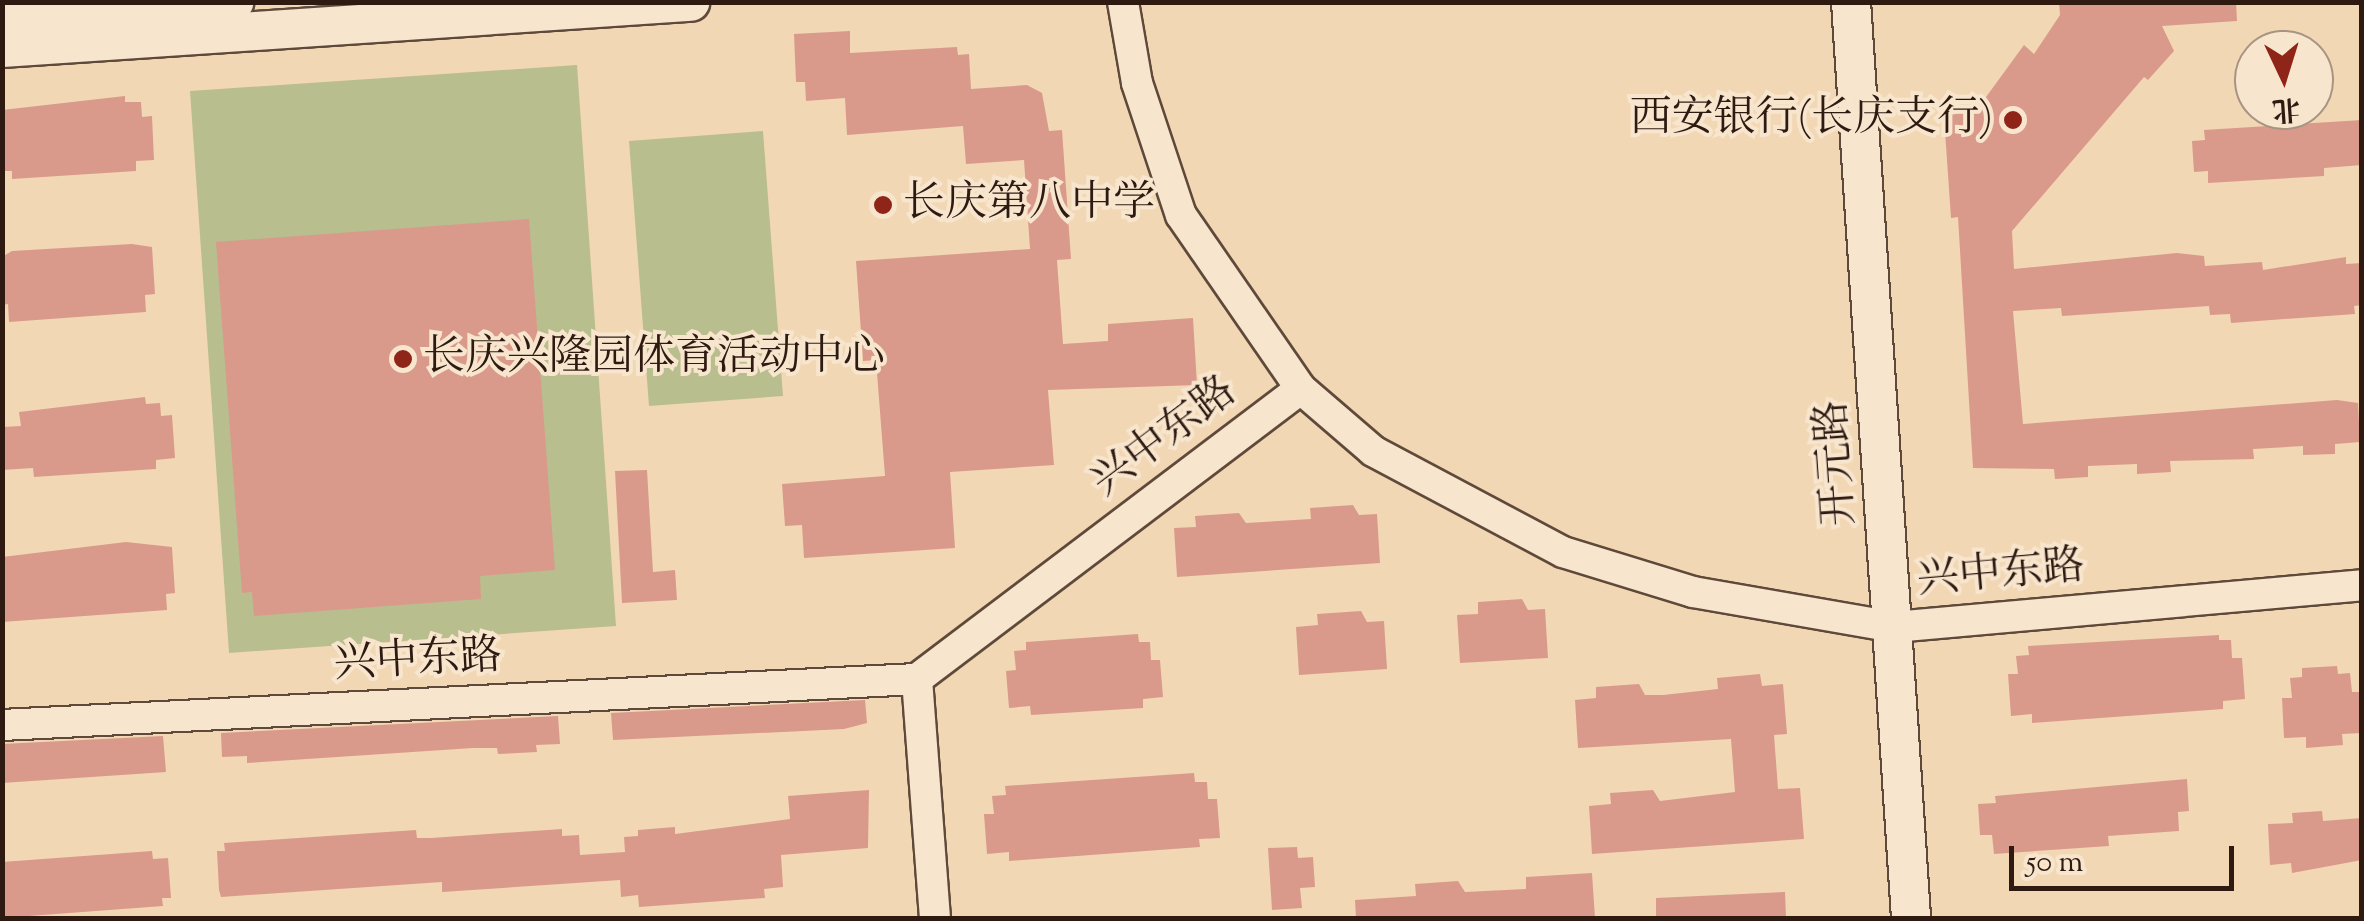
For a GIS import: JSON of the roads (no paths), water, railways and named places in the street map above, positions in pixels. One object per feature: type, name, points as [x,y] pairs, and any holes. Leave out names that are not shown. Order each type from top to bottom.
[{"type":"street","points":[[2,17],[235,2]]},
{"type":"street","points":[[2,48],[502,11],[690,2]]},
{"type":"street","points":[[1123,2],[1137,84],[1182,215],[1300,389]]},
{"type":"street","name":"开元路","points":[[1851,2],[1911,918]]},
{"type":"street","name":"兴中东路","points":[[2,725],[916,679],[1300,389],[1374,451],[1563,552],[1693,592],[1894,627],[2362,585]]},
{"type":"street","points":[[916,679],[935,918]]},
{"type":"place","name":"西安银行(长庆支行)","points":[[2013,120]]},
{"type":"place","name":"长庆第八中学","points":[[883,205]]},
{"type":"place","name":"长庆兴隆园体育活动中心","points":[[403,359]]}]
